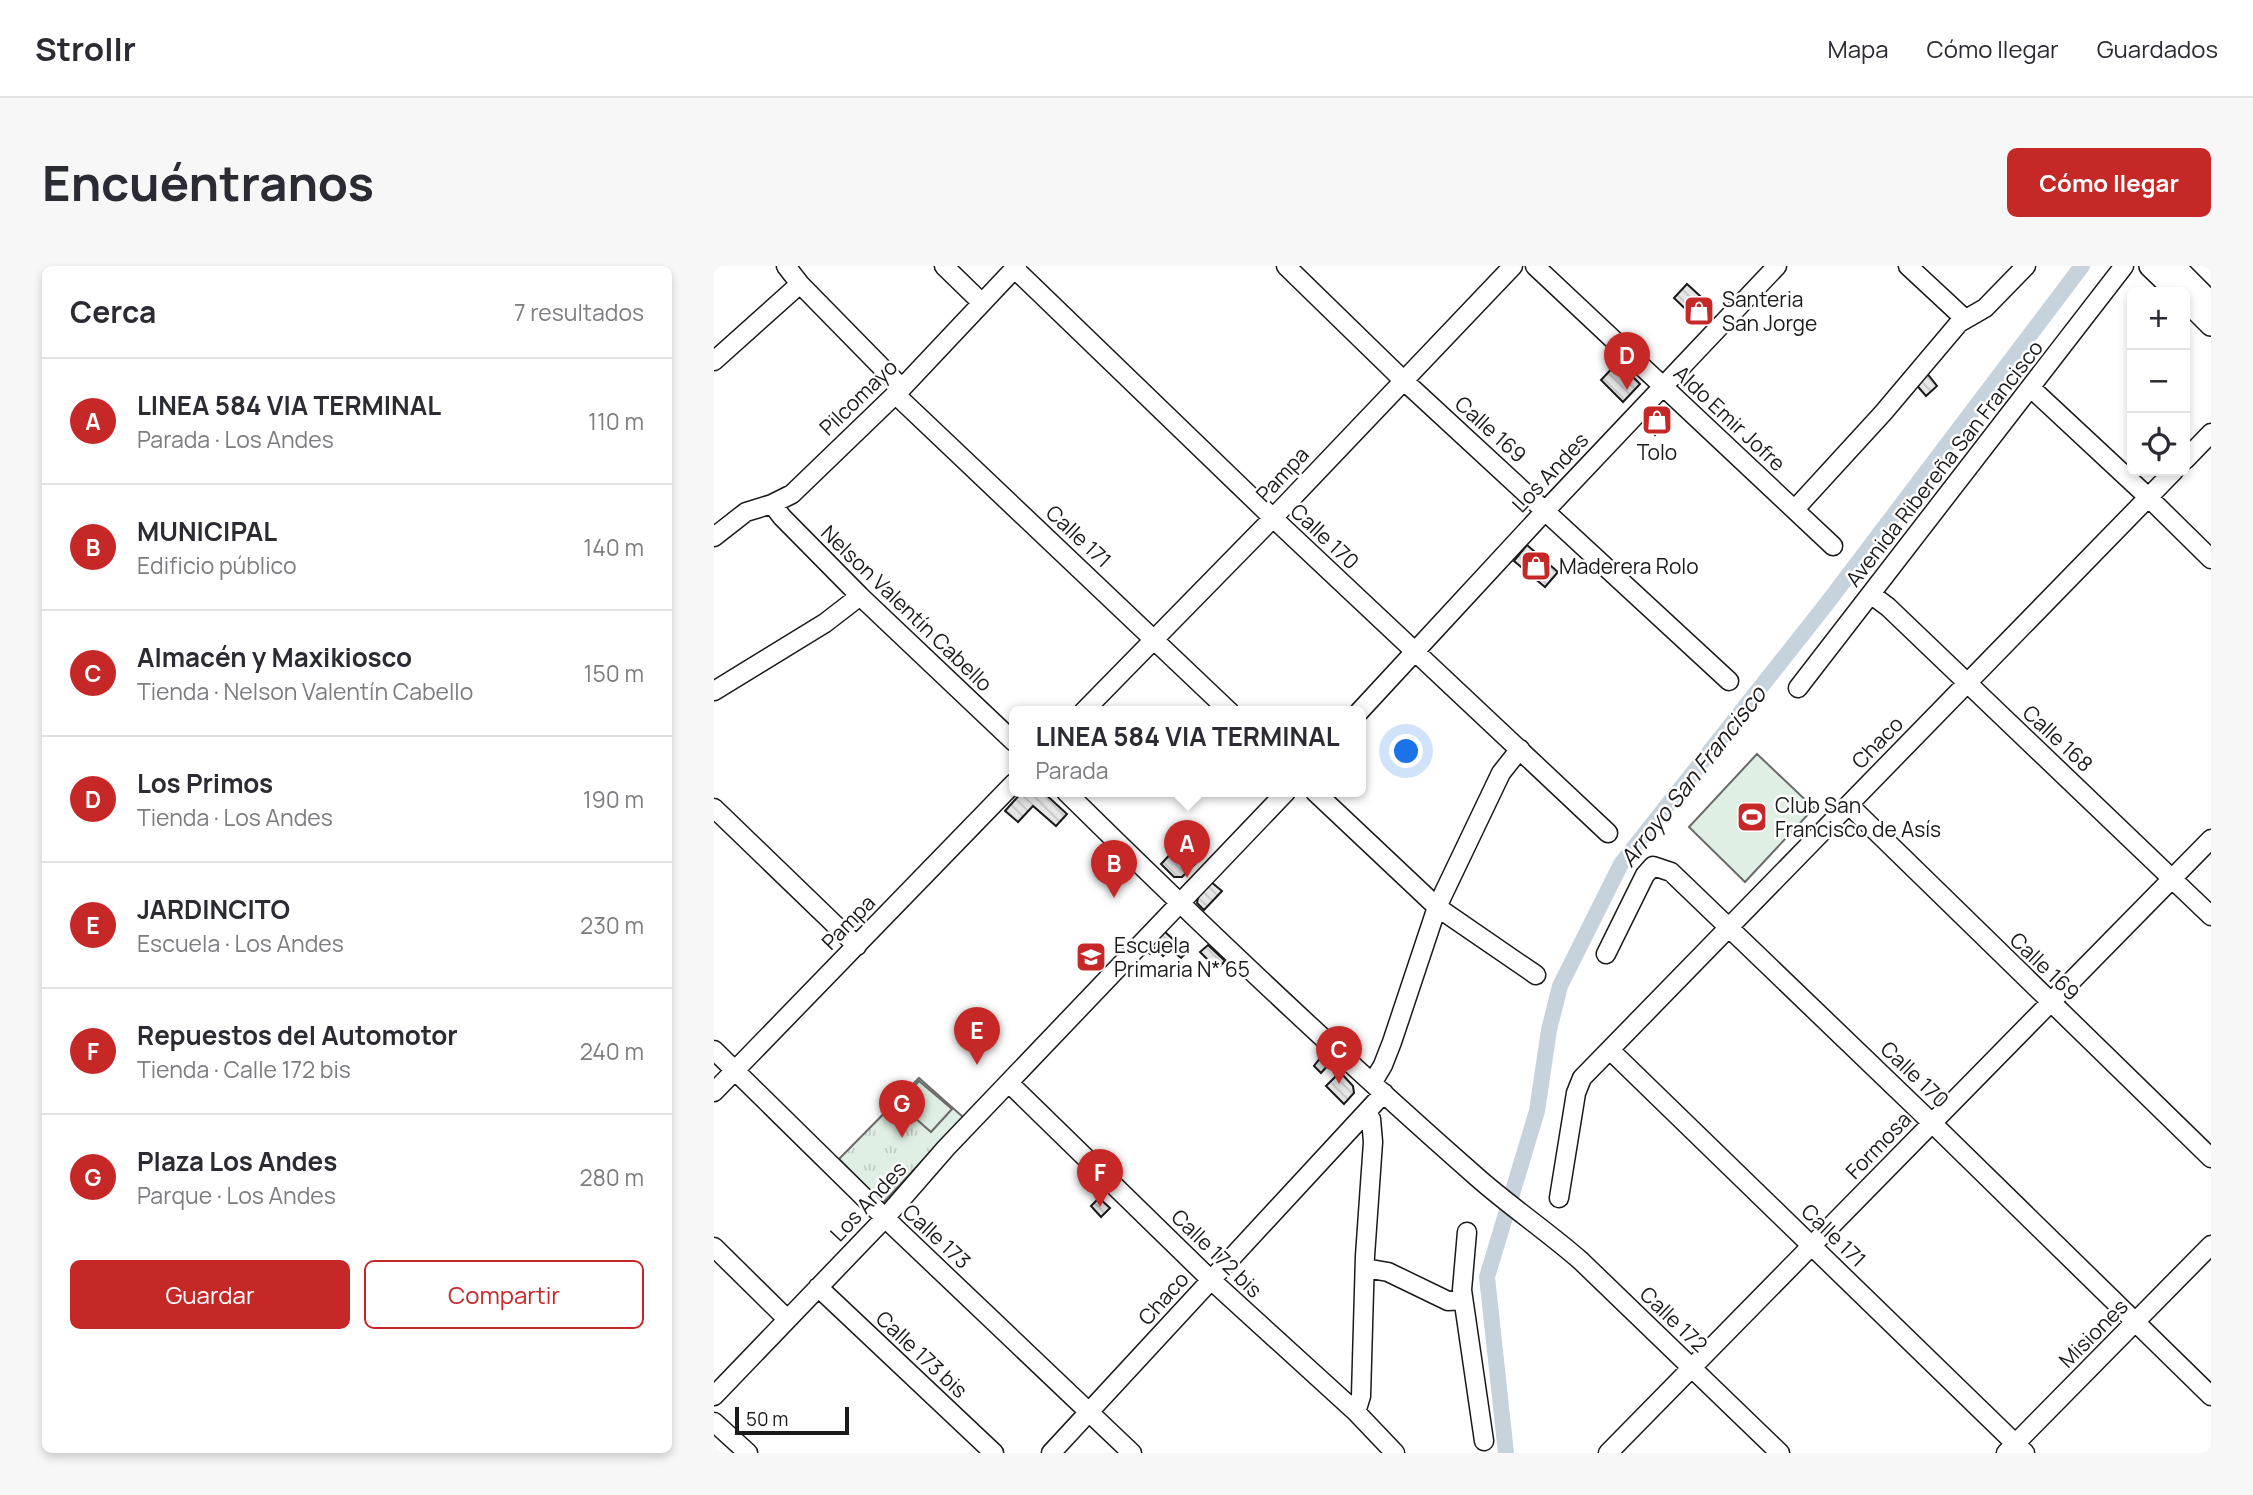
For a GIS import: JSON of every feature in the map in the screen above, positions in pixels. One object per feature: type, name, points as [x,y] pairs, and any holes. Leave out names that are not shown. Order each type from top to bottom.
[{"type":"main road","points":[[2150,266],[2172,287]]},
{"type":"main road","points":[[2174,266],[2211,303]]},
{"type":"main road","points":[[2190,304],[2211,325]]},
{"type":"street","name":"Calle 171","points":[[786,266],[899,391],[1224,706]]},
{"type":"street","points":[[944,266],[982,303]]},
{"type":"street","name":"Calle 169","points":[[1286,266],[1402,379],[1729,681]]},
{"type":"street","name":"Pampa","points":[[1089,706],[1273,518],[1402,379],[1513,266]]},
{"type":"street","name":"Aldo Emir Jofre","points":[[1535,266],[1833,546]]},
{"type":"street","name":"Los Andes","points":[[1364,706],[1777,266]]},
{"type":"street","points":[[1908,266],[1965,319]]},
{"type":"street","points":[[1795,509],[1883,413],[1959,323],[1985,308],[2026,266]]},
{"type":"street","name":"Avenida Ribereña San Francisco","points":[[1798,688],[2124,266]]},
{"type":"street","name":"Pilcomayo","points":[[714,537],[746,512],[792,494],[899,391],[1016,267]]},
{"type":"street","name":"Calle 170","points":[[1016,267],[1273,518],[1608,833]]},
{"type":"street","points":[[717,352],[800,284]]},
{"type":"street","points":[[2031,388],[2211,559]]},
{"type":"street","points":[[2190,455],[2211,433]]},
{"type":"street","name":"Chaco","points":[[1559,1198],[1578,1086],[1588,1071],[2169,476]]},
{"type":"street","name":"Nelson Valentín Cabello","points":[[772,504],[860,596],[1009,737]]},
{"type":"street","name":"Calle 168","points":[[1872,595],[1888,607],[2211,916]]},
{"type":"street","points":[[714,691],[825,623],[860,596]]},
{"type":"street","name":"Chaco","points":[[1051,1453],[1366,1112],[1378,1087],[1383,1065],[1437,907],[1501,773],[1520,749]]},
{"type":"street","name":"Pampa","points":[[714,1092],[1009,788]]},
{"type":"street","points":[[1071,797],[1181,904],[1378,1087]]},
{"type":"street","name":"Los Andes","points":[[714,1396],[1281,797]]},
{"type":"street","points":[[1320,797],[1437,907],[1536,975]]},
{"type":"street","name":"Calle 169","points":[[1849,805],[2211,1158]]},
{"type":"street","points":[[714,808],[857,946]]},
{"type":"street","name":"Formosa","points":[[1608,1453],[2211,839]]},
{"type":"street","name":"Calle 170","points":[[1606,954],[1644,875],[1653,866],[1671,872],[2211,1396]]},
{"type":"street","name":"Calle 173","points":[[714,1050],[885,1218],[1132,1453]]},
{"type":"street","name":"Calle 171","points":[[1610,1050],[1813,1246],[2016,1450]]},
{"type":"street","name":"Calle 172 bis","points":[[1009,1083],[1210,1279],[1356,1412],[1395,1453]]},
{"type":"street","name":"Calle 172","points":[[1378,1087],[1489,1187],[1581,1261],[1780,1453]]},
{"type":"street","points":[[1356,1412],[1361,1396],[1373,1142],[1371,1119],[1366,1112]]},
{"type":"street","points":[[1466,1232],[1462,1290],[1484,1441]]},
{"type":"street","name":"Misiones","points":[[2016,1450],[2211,1245]]},
{"type":"street","points":[[714,1247],[787,1318]]},
{"type":"street","points":[[1365,1268],[1388,1272],[1448,1301],[1463,1300]]},
{"type":"street","name":"Calle 173 bis","points":[[818,1287],[994,1453]]},
{"type":"street","points":[[714,1422],[748,1453]]},
{"type":"green space","name":"Club San Francisco de Asís","points":[[1757,754],[1814,808],[1745,882],[1689,827]]},
{"type":"green space","points":[[919,1078],[963,1117],[883,1203],[839,1159]]},
{"type":"green space","points":[[919,1081],[952,1109],[931,1132],[899,1104]]},
{"type":"building","points":[[1687,284],[1710,305],[1696,319],[1674,298]]},
{"type":"building","points":[[1618,362],[1640,384],[1623,402],[1601,380]]},
{"type":"building","points":[[1926,372],[1937,386],[1926,396],[1914,382]]},
{"type":"building","name":"Tolo","points":[[1658,406],[1671,419],[1655,435],[1642,422]]},
{"type":"building","name":"Maderera Rolo","points":[[1527,545],[1558,572],[1545,587],[1514,561]]},
{"type":"building","points":[[1018,797],[1048,797],[1067,814],[1056,826],[1033,806],[1018,822],[1005,811]]},
{"type":"building","points":[[1177,847],[1195,864],[1182,877],[1174,877],[1161,864]]},
{"type":"building","points":[[1210,881],[1222,891],[1204,910],[1197,903],[1199,892]]},
{"type":"building","points":[[1164,931],[1187,952],[1181,958],[1170,949],[1163,956],[1155,948],[1150,954],[1146,950]]},
{"type":"building","points":[[1208,945],[1225,961],[1217,969],[1200,952]]},
{"type":"building","points":[[1321,1057],[1329,1064],[1321,1073],[1314,1066]]},
{"type":"building","points":[[1340,1072],[1353,1086],[1354,1093],[1344,1104],[1326,1086]]},
{"type":"building","points":[[1099,1198],[1110,1208],[1101,1217],[1091,1206]]},
{"type":"waterway","name":"Arroyo San Francisco","points":[[1506,1453],[1487,1277],[1537,1111],[1549,1030],[1560,986],[1621,864],[1828,602],[2082,266]]},
{"type":"place","name":"Santeria San Jorge","points":[[1699,311]]},
{"type":"place","name":"Los Primos","points":[[1627,390]]},
{"type":"place","name":"Tolo","points":[[1657,420]]},
{"type":"place","name":"Maderera Rolo","points":[[1536,566]]},
{"type":"place","name":"Club San Francisco de Asís","points":[[1752,817]]},
{"type":"place","name":"LINEA 584 VIA TERMINAL","points":[[1187,878]]},
{"type":"place","name":"MUNICIPAL","points":[[1114,898]]},
{"type":"place","name":"Escuela Primaria N* 65","points":[[1091,957]]},
{"type":"place","name":"JARDINCITO","points":[[977,1065]]},
{"type":"place","name":"Almacén y Maxikiosco","points":[[1339,1084]]},
{"type":"place","name":"Plaza Los Andes","points":[[902,1138]]},
{"type":"place","name":"Repuestos del Automotor","points":[[1100,1207]]}]
